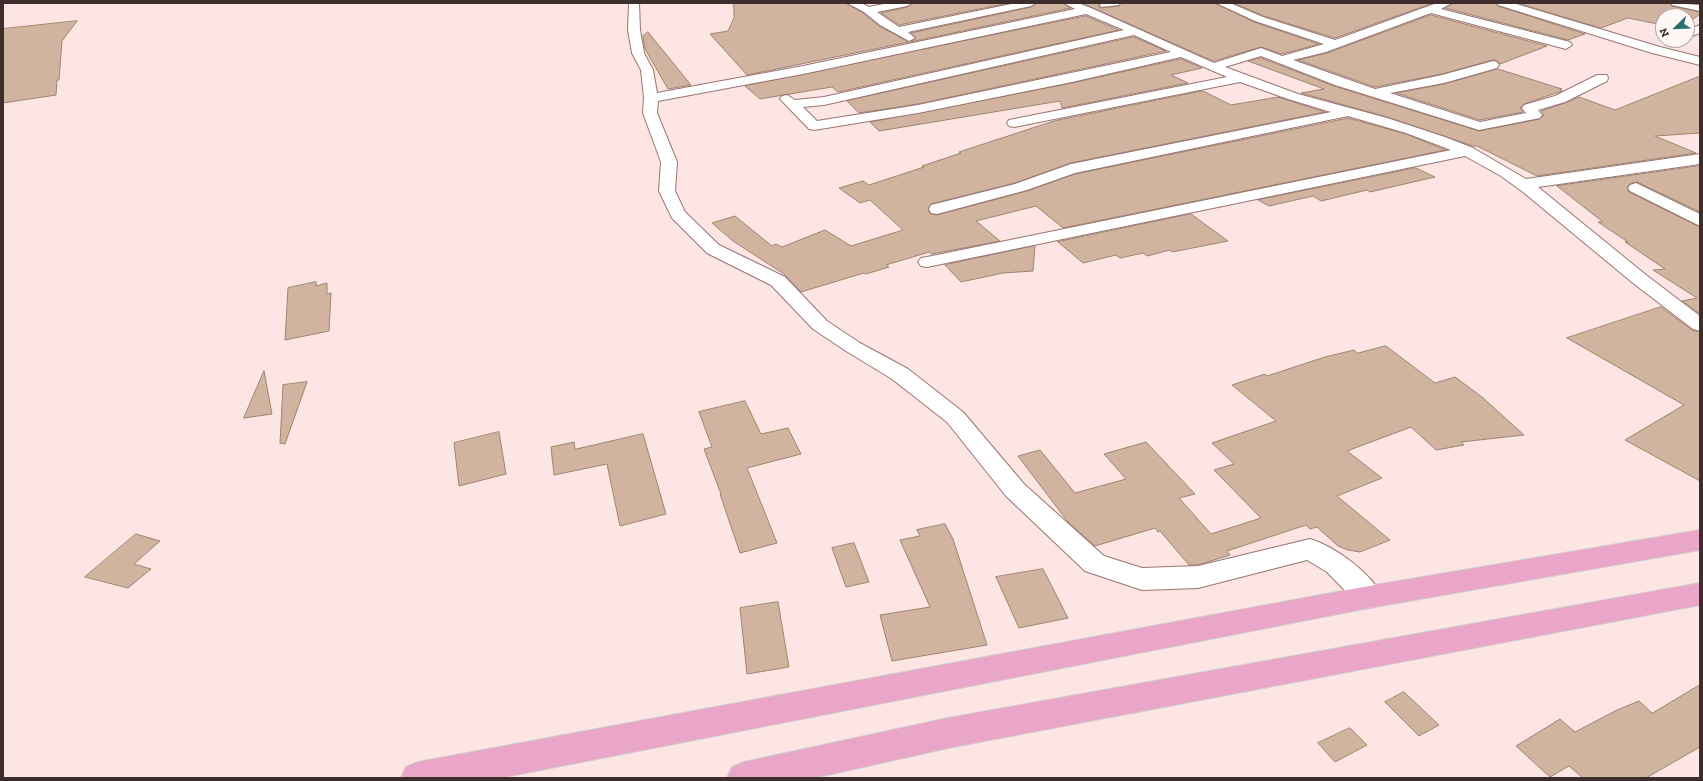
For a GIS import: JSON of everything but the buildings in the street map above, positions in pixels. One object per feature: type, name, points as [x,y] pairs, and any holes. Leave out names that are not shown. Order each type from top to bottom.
[{"type":"main road","points":[[418,778],[1369,597],[1700,540]]},
{"type":"main road","points":[[744,778],[948,733],[1700,594]]},
{"type":"street","points":[[634,3],[634,30],[638,52],[647,70],[651,98],[650,113],[669,162],[667,191],[678,214],[713,249],[778,281],[820,324],[853,347],[900,374],[955,417],[1015,490],[1095,564],[1142,579],[1198,577],[1310,549],[1337,565],[1369,597]]},
{"type":"street","points":[[852,3],[868,10],[884,23],[920,46]]},
{"type":"street","points":[[868,10],[907,3]]},
{"type":"street","points":[[898,31],[1031,3]]},
{"type":"street","points":[[1069,3],[1137,31],[1213,67],[1265,87],[1421,132],[1468,151],[1525,184],[1668,302],[1700,325]]},
{"type":"street","points":[[1221,3],[1259,19],[1335,44]]},
{"type":"street","points":[[1283,59],[1335,44],[1447,3]]},
{"type":"street","points":[[1502,3],[1656,50],[1700,61]]},
{"type":"street","points":[[1676,3],[1700,8]]},
{"type":"street","points":[[1430,8],[1566,45]]},
{"type":"street","points":[[651,98],[803,70],[1087,10]]},
{"type":"street","points":[[1137,31],[824,101],[790,102],[814,126],[918,110],[1183,53]]},
{"type":"street","points":[[1656,50],[1660,48]]},
{"type":"street","points":[[1213,67],[1261,52],[1283,59],[1340,82],[1479,126],[1534,115],[1536,114],[1530,107],[1560,99],[1602,78]]},
{"type":"street","points":[[1376,93],[1426,82],[1444,80],[1493,65]]},
{"type":"street","points":[[1014,123],[1241,78]]},
{"type":"street","points":[[937,208],[1021,186],[1071,169],[1348,112]]},
{"type":"street","points":[[927,262],[1468,151]]},
{"type":"street","points":[[1525,184],[1696,162]]},
{"type":"street","points":[[1636,188],[1700,221]]}]
